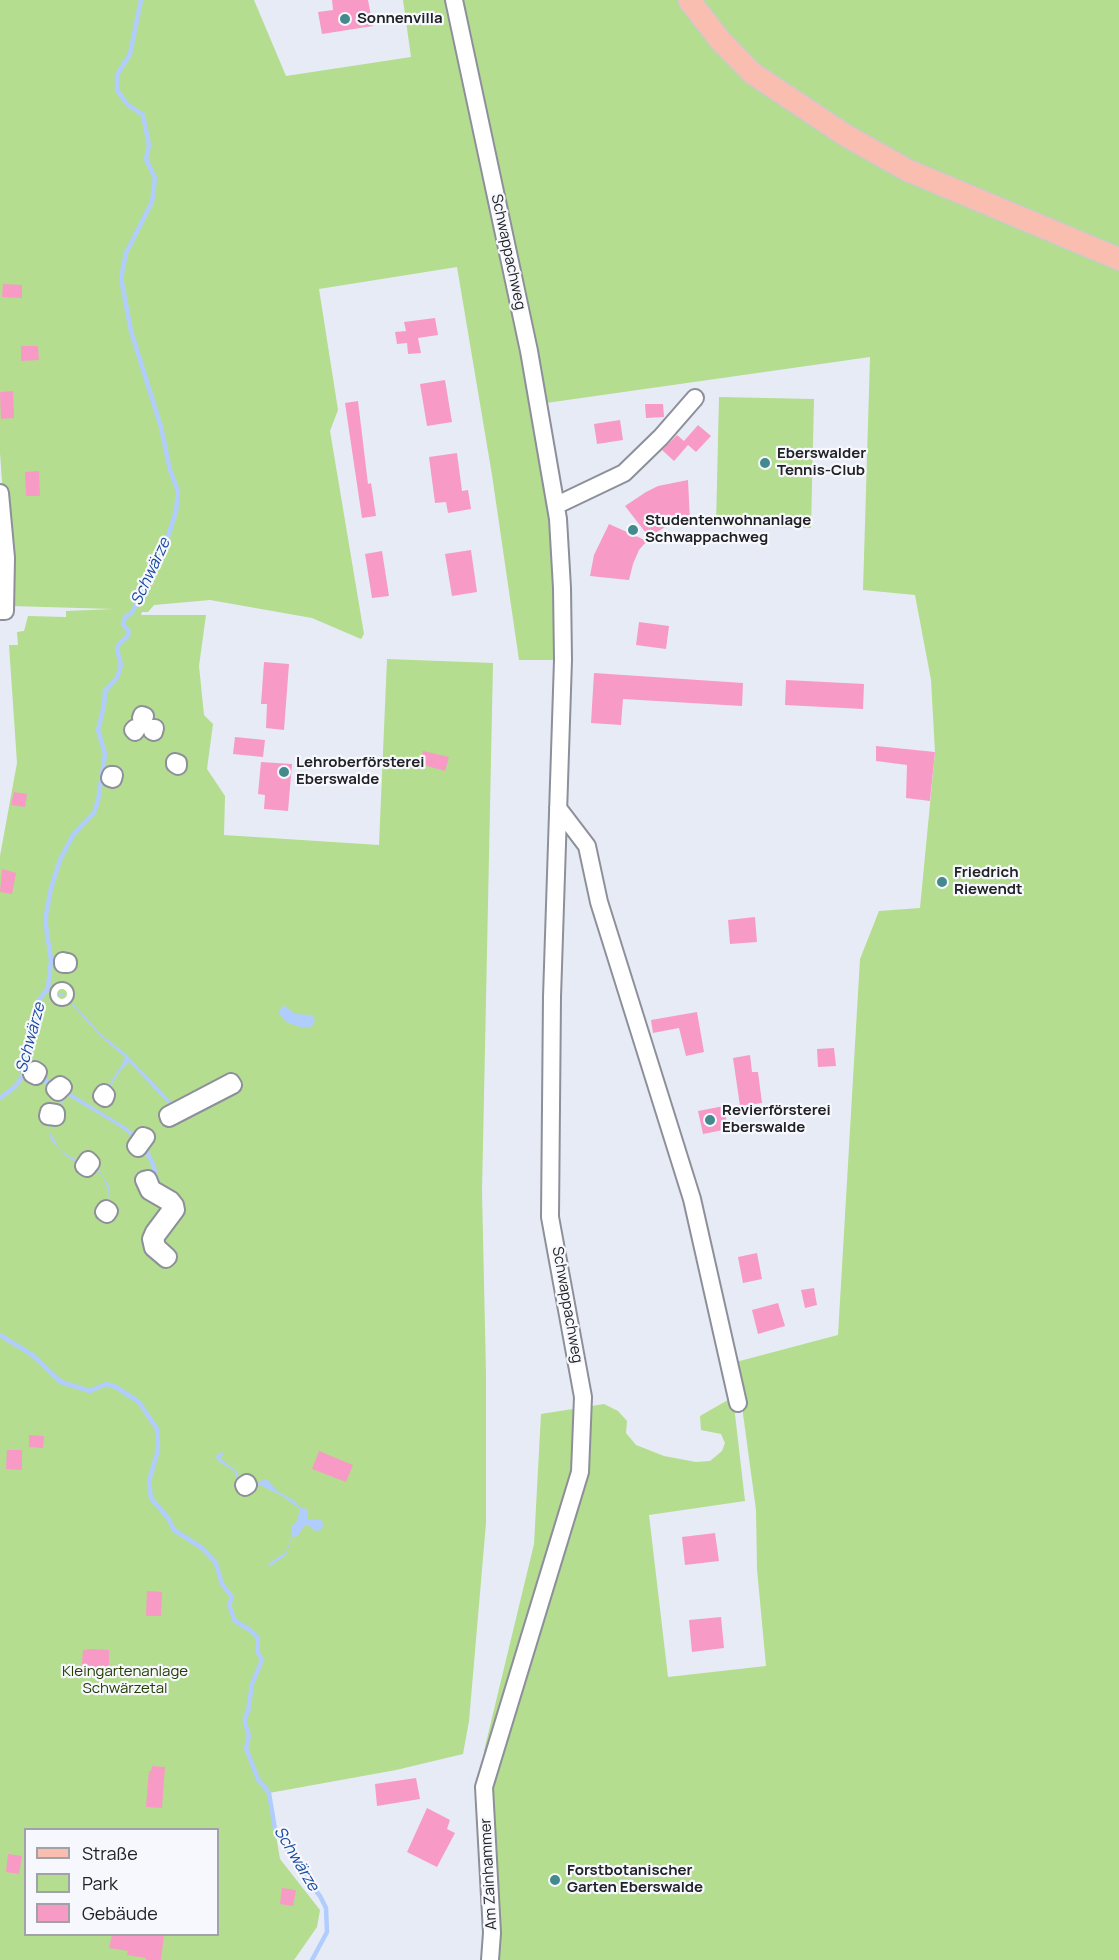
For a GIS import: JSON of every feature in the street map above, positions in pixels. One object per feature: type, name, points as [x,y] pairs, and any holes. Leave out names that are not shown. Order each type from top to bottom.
[{"type":"main road","points":[[688,0],[720,40],[752,74],[845,135],[907,170],[1119,259]]},
{"type":"street","name":"Schwappachweg","points":[[454,0],[529,351],[557,505],[563,660],[552,997],[550,1217],[584,1397],[580,1472],[484,1787]]},
{"type":"street","points":[[557,505],[624,473],[661,437],[695,398]]},
{"type":"street","points":[[0,492],[6,558],[2,611]]},
{"type":"street","points":[[558,808],[587,846],[599,902],[693,1199],[738,1403]]},
{"type":"street","points":[[148,1179],[152,1189],[169,1198],[175,1205],[176,1210],[155,1238],[157,1247],[168,1257],[166,1259],[153,1248],[151,1239],[172,1208],[170,1203],[149,1191],[144,1180],[148,1179]]},
{"type":"street","name":"Am Zainhammer","points":[[484,1787],[492,1933],[490,1960]]},
{"type":"green space","name":"Kleingartenanlage Schwärzetal","points":[[0,0],[254,0],[286,76],[411,57],[403,0],[449,0],[545,464],[555,561],[558,660],[519,660],[492,475],[457,267],[319,289],[338,410],[330,431],[364,634],[361,639],[312,618],[210,600],[154,605],[148,612],[142,612],[141,615],[206,615],[199,666],[204,715],[213,724],[207,769],[225,796],[224,835],[379,845],[387,659],[493,663],[482,1191],[486,1523],[469,1721],[463,1754],[396,1770],[269,1793],[280,1859],[320,1910],[317,1927],[294,1960],[0,1960],[0,856],[17,763],[9,645],[18,645],[17,632],[24,631],[28,616],[66,617],[66,611],[113,609],[11,606],[0,453]]},
{"type":"green space","points":[[460,0],[678,0],[731,65],[758,90],[806,119],[1119,268],[1119,1960],[496,1960],[492,1783],[484,1751],[534,1544],[541,1414],[604,1404],[618,1411],[627,1421],[626,1433],[636,1445],[664,1456],[696,1462],[710,1461],[722,1451],[725,1443],[721,1434],[701,1430],[700,1416],[733,1397],[745,1501],[649,1515],[668,1677],[766,1666],[757,1569],[756,1510],[736,1362],[838,1335],[860,959],[879,911],[920,908],[935,752],[931,680],[915,595],[863,590],[870,357],[546,403]]},
{"type":"green space","points":[[701,0],[1119,0],[1119,250],[917,166],[771,78],[745,56]]},
{"type":"green space","name":"Eberswalder Tennis-Club","points":[[719,397],[814,399],[811,528],[716,526]]},
{"type":"water","points":[[48,989],[65,995],[103,1036],[125,1053],[181,1112],[178,1114],[129,1062],[121,1070],[106,1094],[104,1093],[125,1057],[101,1037],[64,996],[47,992]]},
{"type":"water","points":[[284,1005],[295,1014],[312,1015],[315,1020],[313,1026],[303,1028],[286,1022],[278,1012]]},
{"type":"water","points":[[38,1073],[126,1127],[145,1142],[156,1166],[160,1186],[155,1181],[150,1163],[138,1141],[120,1127],[68,1096],[49,1123],[50,1132],[60,1149],[70,1157],[87,1162],[100,1171],[109,1186],[108,1206],[107,1187],[102,1175],[86,1163],[74,1161],[66,1156],[51,1140],[48,1124],[53,1111],[66,1095],[45,1084]]},
{"type":"water","points":[[223,1452],[220,1458],[238,1472],[239,1481],[256,1485],[263,1480],[268,1480],[277,1491],[295,1501],[301,1508],[307,1509],[308,1520],[321,1519],[322,1530],[315,1531],[309,1526],[304,1526],[298,1536],[292,1537],[286,1555],[269,1567],[271,1562],[286,1552],[292,1535],[292,1526],[297,1521],[300,1509],[282,1496],[260,1485],[253,1488],[239,1483],[234,1471],[217,1460],[216,1455]]},
{"type":"building","name":"Sonnenvilla","points":[[332,0],[368,0],[373,26],[322,34],[318,12],[333,10]]},
{"type":"building","points":[[3,284],[22,285],[22,298],[2,297]]},
{"type":"building","points":[[435,318],[438,335],[418,338],[421,353],[408,354],[407,343],[397,344],[395,332],[406,331],[404,322]]},
{"type":"building","points":[[21,346],[38,346],[39,360],[21,361]]},
{"type":"building","points":[[445,380],[452,422],[427,426],[420,384]]},
{"type":"building","points":[[13,391],[14,418],[1,419],[0,392]]},
{"type":"building","points":[[358,401],[368,484],[371,483],[376,516],[362,518],[345,403]]},
{"type":"building","points":[[645,404],[663,404],[664,417],[646,418]]},
{"type":"building","points":[[620,420],[623,440],[597,444],[594,424]]},
{"type":"building","points":[[698,425],[711,436],[696,452],[688,445],[674,461],[662,450],[677,435],[684,441]]},
{"type":"building","points":[[457,453],[462,491],[468,490],[471,509],[448,513],[446,502],[435,503],[429,457]]},
{"type":"building","points":[[39,471],[40,496],[26,496],[25,472]]},
{"type":"building","points":[[688,480],[690,521],[670,524],[649,537],[625,506],[658,486]]},
{"type":"building","points":[[609,524],[647,541],[639,550],[629,580],[590,576],[594,555]]},
{"type":"building","points":[[471,550],[477,592],[452,596],[445,554]]},
{"type":"building","points":[[382,551],[389,596],[372,598],[365,554]]},
{"type":"building","points":[[639,622],[669,626],[666,649],[636,645]]},
{"type":"building","points":[[264,662],[289,664],[284,730],[266,728],[267,704],[261,704]]},
{"type":"building","points":[[594,673],[743,683],[742,706],[623,699],[621,725],[591,723]]},
{"type":"building","points":[[786,680],[864,684],[863,709],[785,705]]},
{"type":"building","points":[[235,737],[265,740],[263,757],[233,754]]},
{"type":"building","points":[[876,746],[935,752],[930,801],[906,798],[907,765],[876,761]]},
{"type":"building","points":[[423,751],[449,757],[445,771],[420,764]]},
{"type":"building","points":[[261,762],[292,764],[288,811],[264,809],[265,795],[258,794]]},
{"type":"building","points":[[14,792],[27,794],[25,807],[11,805]]},
{"type":"building","points":[[2,869],[16,873],[12,894],[0,892]]},
{"type":"building","points":[[755,917],[757,942],[730,944],[728,920]]},
{"type":"building","points":[[697,1012],[704,1052],[686,1056],[679,1028],[653,1033],[651,1020]]},
{"type":"building","points":[[834,1048],[836,1066],[818,1067],[817,1049]]},
{"type":"building","points":[[750,1055],[752,1072],[758,1072],[762,1103],[740,1106],[733,1058]]},
{"type":"building","points":[[724,1106],[728,1129],[703,1134],[698,1111]]},
{"type":"building","points":[[757,1253],[762,1279],[743,1283],[738,1257]]},
{"type":"building","points":[[814,1288],[817,1305],[805,1308],[801,1290]]},
{"type":"building","points":[[778,1303],[785,1326],[758,1334],[752,1310]]},
{"type":"building","points":[[29,1435],[44,1436],[43,1448],[29,1447]]},
{"type":"building","points":[[7,1450],[22,1450],[22,1470],[6,1469]]},
{"type":"building","points":[[319,1451],[353,1465],[346,1482],[312,1469]]},
{"type":"building","points":[[715,1533],[719,1561],[685,1565],[682,1537]]},
{"type":"building","points":[[147,1591],[162,1592],[161,1616],[146,1616]]},
{"type":"building","points":[[721,1617],[724,1648],[692,1652],[689,1620]]},
{"type":"building","points":[[83,1650],[109,1650],[109,1678],[81,1677]]},
{"type":"building","points":[[152,1766],[165,1767],[162,1808],[146,1807],[149,1771]]},
{"type":"building","points":[[416,1778],[420,1799],[377,1806],[375,1784]]},
{"type":"building","points":[[427,1808],[450,1820],[447,1829],[455,1833],[437,1867],[407,1852]]},
{"type":"building","points":[[8,1854],[22,1856],[19,1874],[6,1872]]},
{"type":"building","points":[[282,1888],[296,1890],[293,1906],[280,1904]]},
{"type":"building","points":[[112,1936],[164,1936],[161,1960],[146,1960],[146,1958],[127,1955],[128,1951],[109,1948]]},
{"type":"waterway","name":"Schwärze","points":[[0,1098],[15,1087],[22,1077],[37,1003],[48,988],[51,960],[46,915],[51,888],[60,860],[73,835],[94,813],[98,801],[105,754],[98,730],[105,691],[117,678],[121,665],[117,649],[129,632],[123,624],[124,620],[131,614],[161,559],[176,511],[178,491],[131,331],[121,278],[126,253],[152,202],[155,178],[146,159],[149,145],[143,115],[127,104],[117,90],[117,75],[130,54],[141,0]]},
{"type":"waterway","name":"Schwärze","points":[[0,1335],[31,1354],[61,1382],[90,1391],[106,1384],[116,1387],[139,1402],[157,1429],[158,1450],[149,1481],[151,1498],[168,1518],[174,1530],[202,1548],[216,1563],[222,1584],[232,1597],[229,1605],[235,1621],[258,1638],[257,1651],[262,1660],[252,1684],[248,1712],[245,1717],[249,1736],[246,1748],[258,1779],[269,1793],[275,1829],[296,1866],[320,1896],[326,1908],[327,1932],[312,1960]]},
{"type":"place","name":"Sonnenvilla","points":[[345,19]]},
{"type":"place","name":"Eberswalder Tennis-Club","points":[[765,463]]},
{"type":"place","name":"Studentenwohnanlage Schwappachweg","points":[[633,530]]},
{"type":"place","name":"Lehroberförsterei Eberswalde","points":[[284,772]]},
{"type":"place","name":"Friedrich Riewendt","points":[[942,882]]},
{"type":"place","name":"Revierförsterei Eberswalde","points":[[710,1120]]},
{"type":"place","name":"Forstbotanischer Garten Eberswalde","points":[[555,1880]]}]
